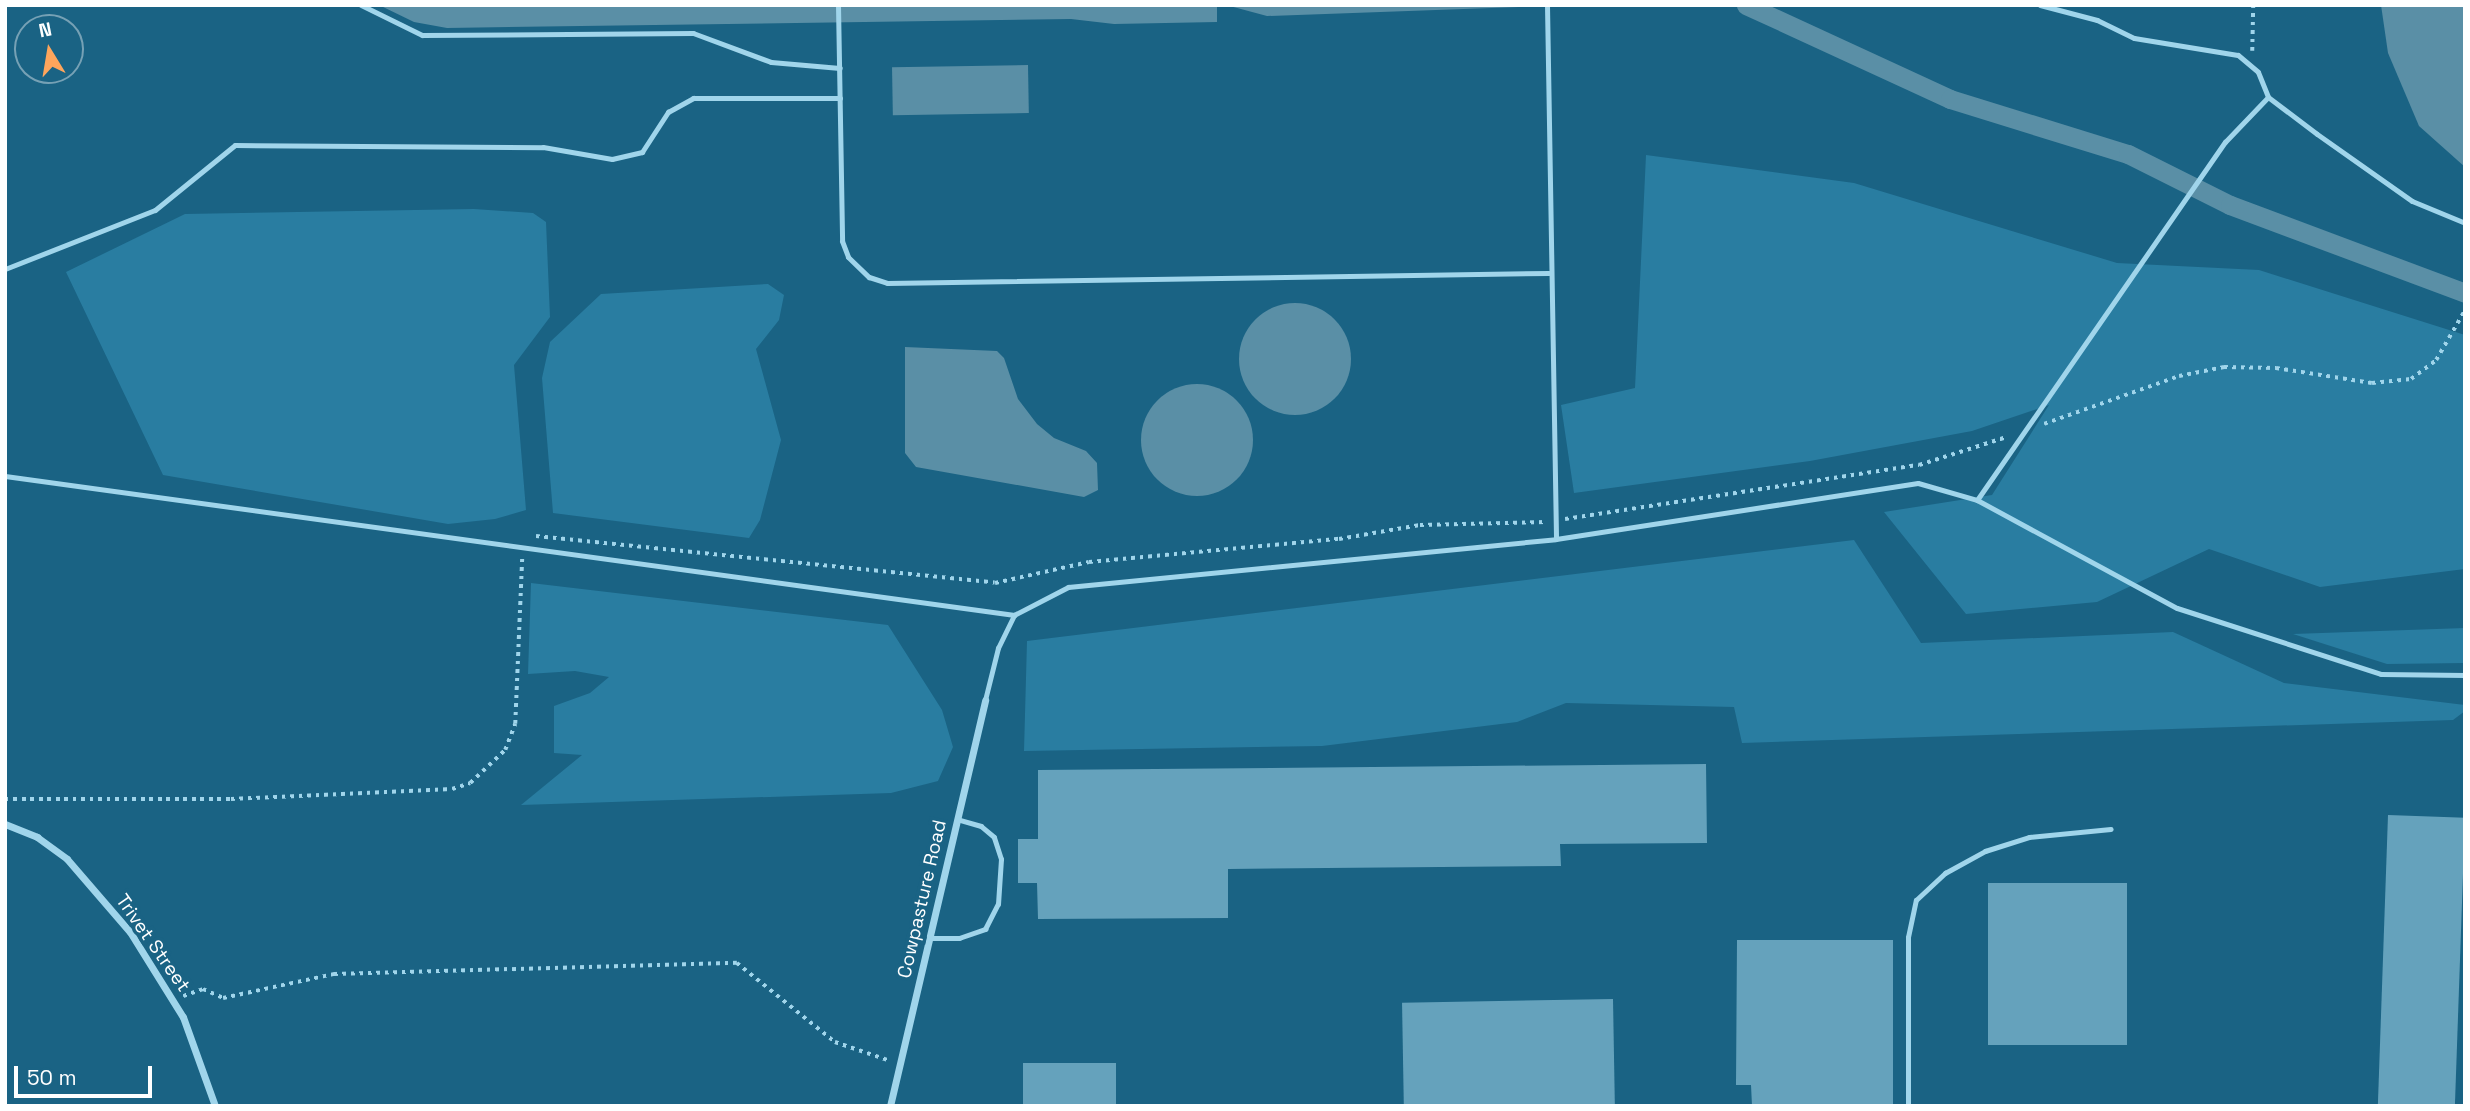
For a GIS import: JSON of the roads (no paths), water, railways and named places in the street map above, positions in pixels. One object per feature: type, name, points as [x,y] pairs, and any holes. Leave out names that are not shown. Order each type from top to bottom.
[{"type":"street","name":"Cowpasture Road","points":[[890,1106],[985,700]]},
{"type":"street","name":"Trivet Street","points":[[5,824],[50,845],[81,874],[130,932],[174,998],[215,1106]]},
{"type":"lane","points":[[361,5],[422,35],[693,33],[771,62],[839,68]]},
{"type":"lane","points":[[838,5],[842,241],[848,257],[869,277],[887,283],[1549,273]]},
{"type":"lane","points":[[1547,5],[1549,273],[1556,538]]},
{"type":"lane","points":[[2040,5],[2097,20],[2134,38],[2238,55],[2251,67],[2268,97],[2412,201],[2463,222]]},
{"type":"lane","points":[[1977,500],[2208,166],[2268,97]]},
{"type":"lane","points":[[5,269],[155,209],[234,145],[543,147],[612,159],[642,152],[668,112],[693,98],[840,98]]},
{"type":"lane","points":[[5,476],[1014,615],[1068,587],[1556,538],[1918,483],[1977,500],[2177,608],[2381,674],[2465,675]]},
{"type":"lane","points":[[985,700],[998,648],[1014,615]]},
{"type":"lane","points":[[929,938],[959,938],[985,929],[998,904],[1001,859],[993,836],[981,826],[957,819]]},
{"type":"lane","points":[[1908,1106],[1908,937],[1916,900],[1945,873],[1985,851],[2029,837],[2111,829]]},
{"type":"waterway","points":[[1746,5],[1950,99],[2128,154],[2230,205],[2465,293]]}]
